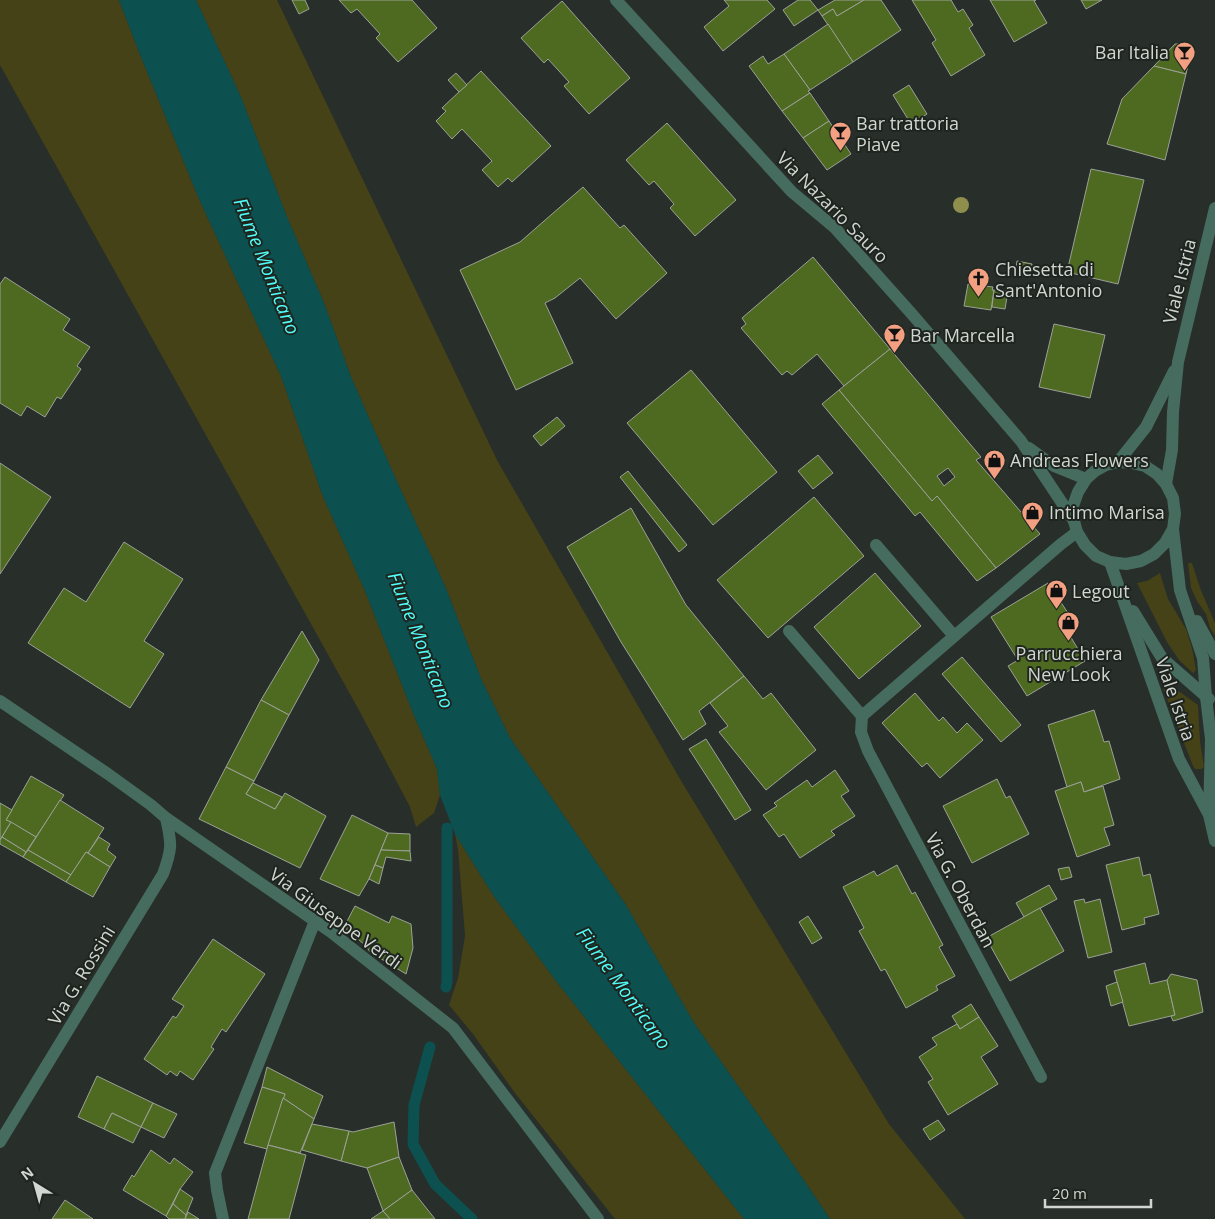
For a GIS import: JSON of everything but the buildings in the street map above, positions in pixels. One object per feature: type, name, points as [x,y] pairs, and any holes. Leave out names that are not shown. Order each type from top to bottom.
[{"type":"street","name":"Via Nazario Sauro","points":[[616,0],[792,192],[834,228],[911,313],[1021,441],[1075,526]]},
{"type":"street","name":"Viale Istria","points":[[1166,484],[1172,450],[1173,412],[1178,362],[1215,208]]},
{"type":"street","name":"Viale Istria","points":[[1118,462],[1146,426],[1178,362]]},
{"type":"street","name":"Via Nazario Sauro","points":[[1021,441],[1054,466],[1086,479]]},
{"type":"street","name":"Viale Istria","points":[[1075,526],[1073,506],[1078,492],[1086,479],[1106,465],[1118,462],[1145,466],[1157,474],[1166,484],[1173,498],[1175,514],[1172,530],[1180,590],[1203,658],[1211,701],[1209,815],[1215,841]]},
{"type":"street","points":[[789,631],[862,716],[1061,544],[1075,526],[1085,545],[1096,556],[1110,562],[1126,564],[1141,561],[1154,554],[1165,543],[1172,530]]},
{"type":"street","points":[[876,545],[954,636]]},
{"type":"street","name":"Viale Istria","points":[[1110,562],[1179,759],[1209,815]]},
{"type":"street","points":[[1180,590],[1215,654]]},
{"type":"street","name":"Viale Istria","points":[[1120,591],[1162,658],[1211,701]]},
{"type":"street","name":"Via Giuseppe Verdi","points":[[0,701],[108,774],[166,818],[332,932],[453,1028],[598,1219]]},
{"type":"street","name":"Via G. Oberdan","points":[[862,716],[861,732],[868,751],[1041,1077]]},
{"type":"street","points":[[1209,815],[1215,786]]},
{"type":"street","name":"Via G. Rossini","points":[[0,1142],[163,874],[170,853],[171,839],[166,818]]},
{"type":"street","points":[[223,1219],[215,1173],[315,921]]},
{"type":"shaded area","points":[[0,0],[119,0],[199,199],[281,376],[322,494],[365,591],[437,769],[440,795],[434,813],[416,827],[410,807],[360,712],[0,65]]},
{"type":"shaded area","points":[[196,0],[277,0],[497,460],[680,779],[889,1124],[965,1219],[830,1219],[694,1023],[626,905],[510,738],[482,681],[445,586],[351,377],[324,303],[287,217],[241,97]]},
{"type":"shaded area","points":[[1188,563],[1192,563],[1215,623],[1215,636],[1210,628],[1206,614],[1191,588]]},
{"type":"shaded area","points":[[1160,573],[1168,599],[1186,629],[1196,670],[1193,673],[1179,660],[1167,642],[1137,583],[1147,581]]},
{"type":"shaded area","points":[[1165,684],[1170,685],[1198,705],[1204,767],[1201,769],[1195,769],[1193,766],[1163,688]]},
{"type":"shaded area","points":[[455,834],[493,895],[556,981],[744,1219],[615,1219],[515,1093],[473,1034],[449,1005],[458,978],[465,936],[458,849]]},
{"type":"water","name":"Fiume Monticano","points":[[119,0],[196,0],[241,97],[287,217],[324,303],[351,377],[445,586],[482,681],[510,738],[626,905],[694,1023],[830,1219],[744,1219],[556,981],[493,895],[455,834],[440,795],[437,769],[365,591],[322,494],[281,376],[199,199]]},
{"type":"waterway","points":[[446,987],[447,828]]},
{"type":"waterway","points":[[430,1047],[414,1105],[413,1144],[435,1184],[472,1219]]},
{"type":"place","name":"Bar Italia","points":[[1185,71]]},
{"type":"place","name":"Bar trattoria Piave","points":[[840,152]]},
{"type":"place","name":"Chiesetta di Sant'Antonio","points":[[979,298]]},
{"type":"place","name":"Bar Marcella","points":[[894,354]]},
{"type":"place","name":"Andreas Flowers","points":[[994,479]]},
{"type":"place","name":"Intimo Marisa","points":[[1033,531]]},
{"type":"place","name":"Legout","points":[[1056,610]]},
{"type":"place","name":"Parrucchiera New Look","points":[[1069,642]]}]
